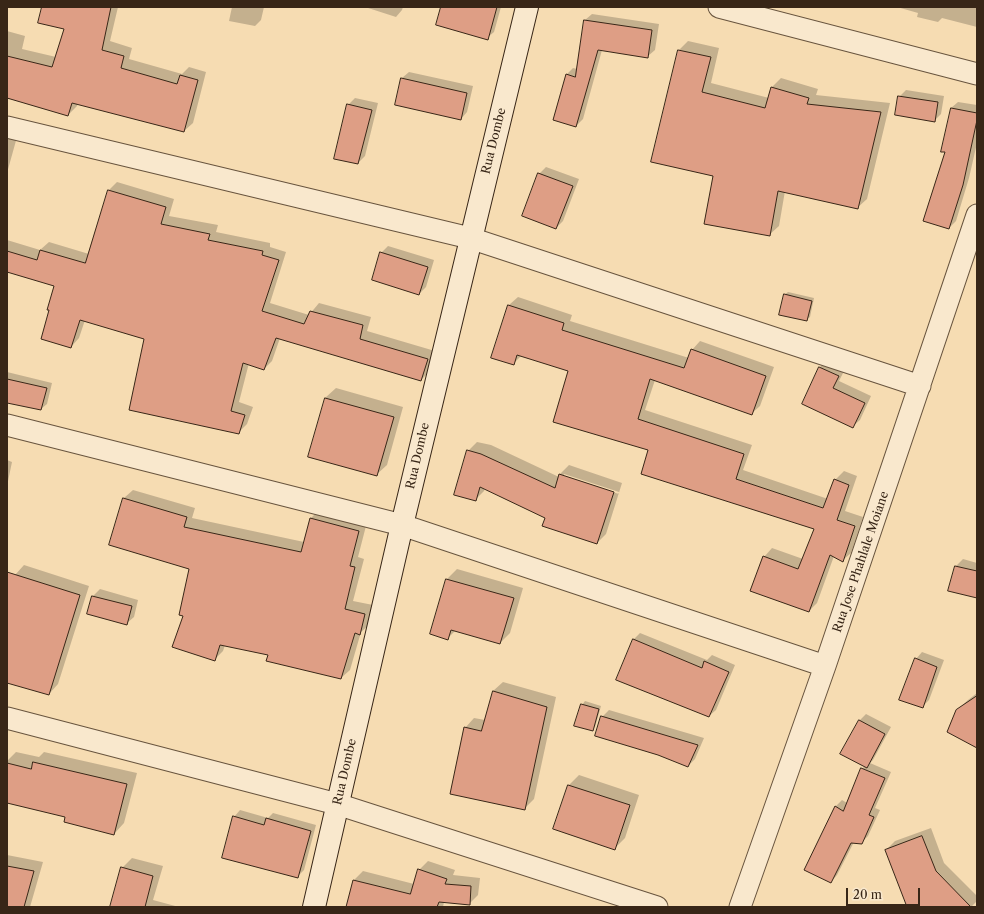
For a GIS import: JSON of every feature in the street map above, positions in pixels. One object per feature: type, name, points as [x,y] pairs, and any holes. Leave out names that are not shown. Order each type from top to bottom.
[{"type":"street","name":"Rua Dombe","points":[[314,907],[402,525],[470,238],[527,7]]},
{"type":"street","points":[[719,7],[977,74]]},
{"type":"street","points":[[7,127],[470,238],[920,386]]},
{"type":"street","name":"Rua Jose Phahlale Moiane","points":[[740,907],[825,666],[920,386],[967,270],[977,215]]},
{"type":"street","points":[[7,425],[402,525],[825,666]]},
{"type":"street","points":[[7,718],[337,804],[657,907]]},
{"type":"building","points":[[42,7],[111,7],[102,50],[124,56],[121,68],[177,84],[180,75],[198,80],[184,132],[72,103],[68,116],[7,98],[7,56],[52,67],[64,29],[38,23]]},
{"type":"building","points":[[441,7],[497,7],[488,40],[436,25]]},
{"type":"building","points":[[584,20],[652,30],[648,58],[598,50],[576,127],[553,120],[566,74],[575,77]]},
{"type":"building","points":[[678,50],[711,57],[702,92],[765,108],[771,87],[809,98],[807,104],[881,112],[858,209],[778,191],[770,236],[704,224],[713,176],[651,162]]},
{"type":"building","points":[[401,78],[467,93],[461,120],[395,105]]},
{"type":"building","points":[[898,96],[938,102],[935,122],[895,115]]},
{"type":"building","points":[[347,104],[372,110],[358,164],[334,159]]},
{"type":"building","points":[[951,108],[977,113],[977,120],[963,185],[949,229],[923,221],[945,152],[941,152]]},
{"type":"building","points":[[538,173],[573,186],[556,229],[522,216]]},
{"type":"building","points":[[108,190],[166,207],[161,224],[210,234],[208,240],[263,251],[262,255],[279,260],[262,311],[304,324],[310,311],[363,325],[360,339],[428,359],[421,381],[276,338],[264,370],[243,363],[231,411],[245,415],[239,434],[129,410],[144,339],[80,320],[71,348],[41,339],[54,286],[7,272],[7,251],[37,260],[40,250],[85,263]]},
{"type":"building","points":[[380,252],[428,267],[419,295],[372,280]]},
{"type":"building","points":[[784,294],[812,301],[807,321],[779,315]]},
{"type":"building","points":[[508,305],[564,323],[562,330],[684,368],[691,349],[766,376],[752,415],[650,379],[638,419],[744,454],[736,479],[823,508],[834,479],[849,485],[837,520],[855,526],[843,562],[830,555],[809,612],[750,591],[763,556],[798,569],[814,529],[641,474],[648,450],[553,422],[568,371],[517,355],[514,365],[491,358]]},
{"type":"building","points":[[819,367],[839,376],[833,388],[865,403],[853,428],[802,404]]},
{"type":"building","points":[[7,379],[47,388],[41,410],[7,403]]},
{"type":"building","points":[[325,398],[394,417],[377,476],[308,457]]},
{"type":"building","points":[[467,450],[481,454],[555,488],[559,474],[614,492],[597,544],[542,526],[545,518],[480,487],[476,501],[454,495]]},
{"type":"building","points":[[123,498],[187,517],[184,527],[301,552],[310,518],[359,531],[350,566],[355,567],[345,609],[365,614],[360,635],[355,633],[341,679],[266,661],[268,655],[220,645],[215,661],[172,647],[183,616],[179,615],[189,569],[109,545]]},
{"type":"building","points":[[955,566],[977,571],[977,598],[948,591]]},
{"type":"building","points":[[7,572],[80,595],[49,695],[7,683]]},
{"type":"building","points":[[446,579],[514,598],[500,644],[451,630],[448,640],[430,634]]},
{"type":"building","points":[[92,596],[132,606],[127,625],[87,614]]},
{"type":"building","points":[[633,639],[702,668],[704,661],[729,672],[709,717],[616,680]]},
{"type":"building","points":[[915,658],[937,667],[923,708],[899,700]]},
{"type":"building","points":[[493,691],[547,707],[525,810],[450,794],[464,727],[481,731]]},
{"type":"building","points":[[977,696],[977,748],[947,732],[956,710]]},
{"type":"building","points":[[581,704],[599,709],[593,731],[574,726]]},
{"type":"building","points":[[601,716],[698,745],[688,767],[658,755],[595,736]]},
{"type":"building","points":[[859,720],[885,734],[867,768],[840,754]]},
{"type":"building","points":[[33,762],[127,784],[114,835],[64,822],[65,817],[7,803],[7,763],[31,769]]},
{"type":"building","points":[[861,768],[885,778],[869,815],[874,817],[862,844],[851,843],[831,883],[804,870],[835,806],[843,811]]},
{"type":"building","points":[[568,785],[630,805],[615,850],[553,829]]},
{"type":"building","points":[[233,816],[264,825],[266,818],[311,831],[298,878],[222,858]]},
{"type":"building","points":[[922,836],[936,871],[971,907],[907,907],[885,850]]},
{"type":"building","points":[[7,866],[34,871],[24,907],[7,907]]},
{"type":"building","points":[[121,867],[153,876],[145,907],[110,907]]},
{"type":"building","points":[[418,869],[447,879],[445,884],[471,886],[470,905],[439,902],[437,907],[346,907],[353,880],[410,894]]}]
